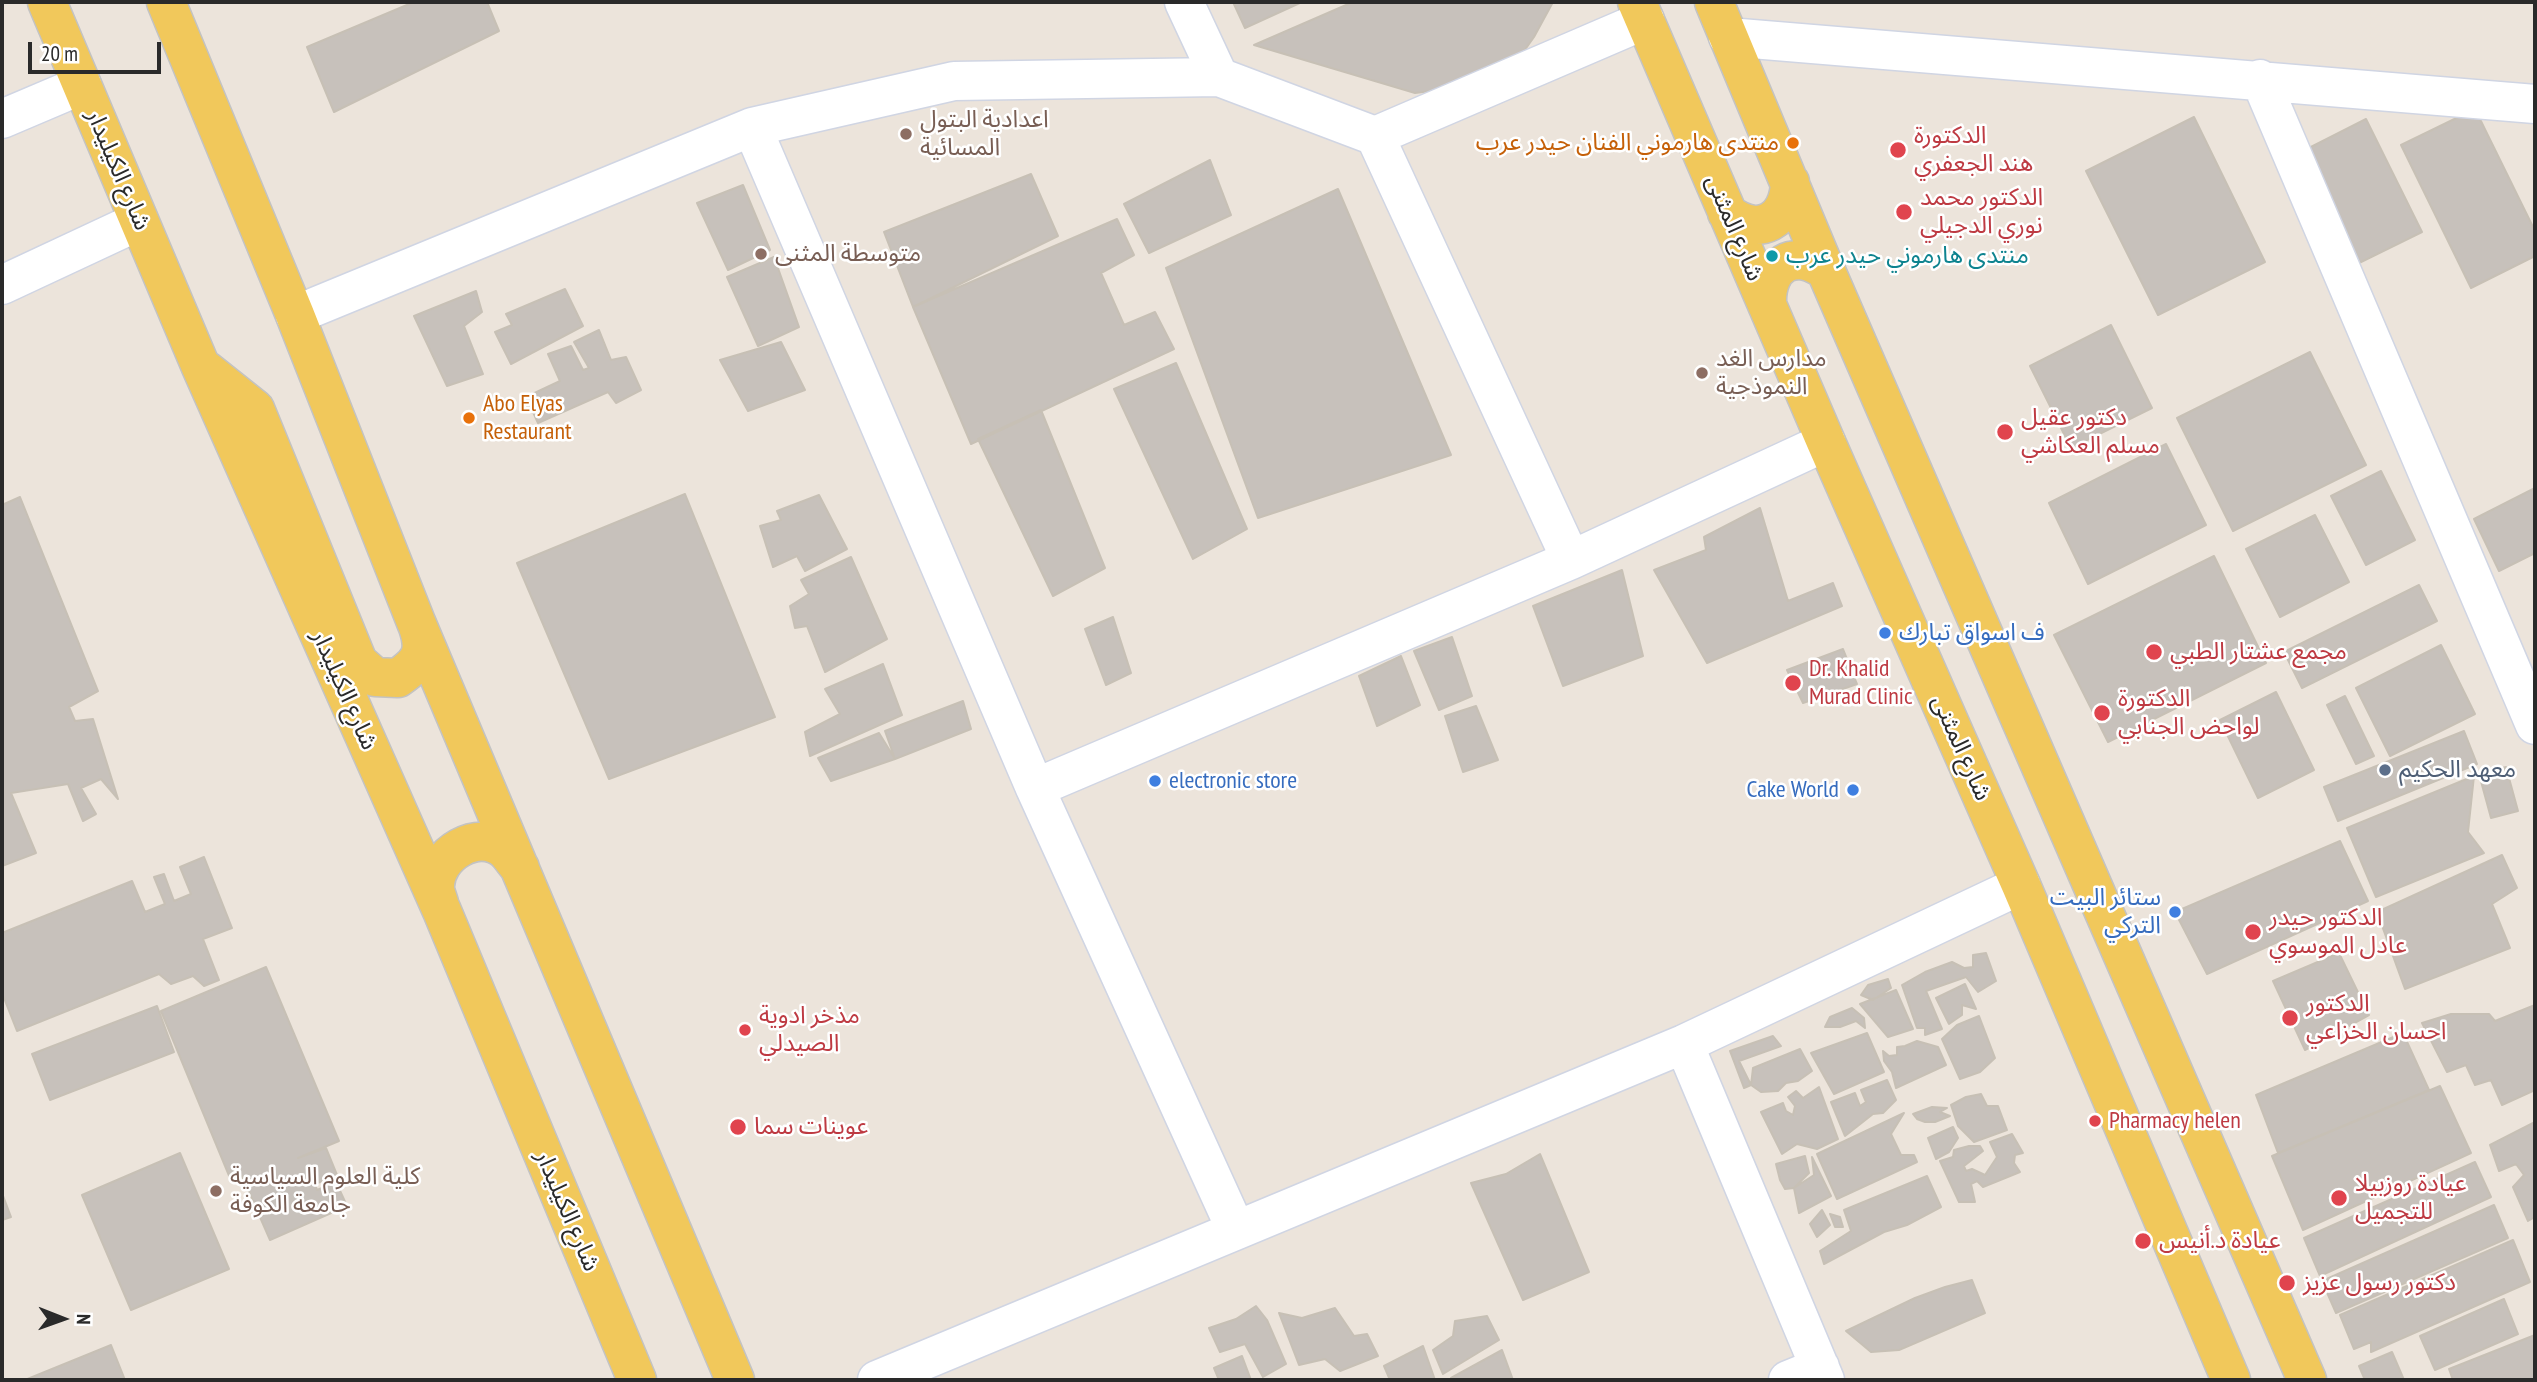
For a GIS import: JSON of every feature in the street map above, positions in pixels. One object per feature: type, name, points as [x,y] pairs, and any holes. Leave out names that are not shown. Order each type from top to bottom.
[{"type":"main road","name":"شارع الكيليدار","points":[[47,2],[201,367],[442,911],[637,1380]]},
{"type":"main road","points":[[166,2],[295,315],[424,643],[416,665],[398,678],[375,677],[358,662],[255,409],[201,367]]},
{"type":"main road","points":[[1714,2],[1826,271],[2307,1380]]},
{"type":"main road","name":"شارع المثنى","points":[[1641,11],[1826,442],[2021,885],[2231,1380]]},
{"type":"main road","points":[[1727,213],[1740,223],[1755,226],[1771,222],[1783,212],[1789,197],[1790,182]]},
{"type":"main road","points":[[1767,303],[1766,288],[1772,274],[1784,264],[1798,260],[1813,262],[1826,271]]},
{"type":"main road","points":[[416,622],[735,1380]]},
{"type":"main road","points":[[442,911],[435,888],[440,864],[458,847],[482,842],[505,849],[520,869]]},
{"type":"street","points":[[1184,2],[1219,77]]},
{"type":"street","points":[[1375,136],[1641,11]]},
{"type":"street","points":[[1728,37],[2260,79],[2535,104]]},
{"type":"street","points":[[295,315],[752,127],[954,81],[1219,77],[1375,136],[1572,560]]},
{"type":"street","points":[[2260,79],[2535,725]]},
{"type":"street","points":[[2,120],[82,85]]},
{"type":"street","points":[[752,127],[1035,788],[1236,1230]]},
{"type":"street","points":[[2,285],[139,220]]},
{"type":"street","points":[[1035,788],[1572,560],[1826,442]]},
{"type":"street","points":[[877,1380],[1684,1044],[2021,885]]},
{"type":"street","points":[[1684,1044],[1811,1376]]},
{"type":"building","points":[[414,2],[487,2],[499,31],[334,112],[307,47]]},
{"type":"building","points":[[1233,2],[1302,2],[1245,28]]},
{"type":"building","points":[[1353,2],[1553,2],[1534,37],[1502,82],[1415,93],[1254,45]]},
{"type":"building","points":[[2475,109],[2535,231],[2535,256],[2471,288],[2401,145]]},
{"type":"building","points":[[2194,117],[2265,262],[2158,315],[2086,171]]},
{"type":"building","points":[[2366,119],[2422,232],[2359,263],[2303,151]]},
{"type":"building","points":[[1210,160],[1231,215],[1149,253],[1124,204]]},
{"type":"building","points":[[1031,174],[1058,236],[913,307],[884,232]]},
{"type":"building","points":[[743,185],[770,250],[728,270],[697,203]]},
{"type":"building","points":[[1338,189],[1451,455],[1258,518],[1166,268]]},
{"type":"building","points":[[1117,219],[1134,255],[1101,273],[1124,325],[1155,312],[1174,349],[971,444],[913,307]]},
{"type":"building","points":[[774,257],[799,327],[758,346],[727,277]]},
{"type":"building","points":[[565,289],[583,326],[511,364],[495,332],[512,325],[506,314]]},
{"type":"building","points":[[476,291],[482,312],[464,326],[483,374],[447,386],[414,316]]},
{"type":"building","points":[[2111,325],[2152,408],[2071,448],[2030,366]]},
{"type":"building","points":[[599,330],[611,360],[626,357],[641,390],[616,403],[608,392],[538,423],[526,397],[560,381],[548,354],[571,346],[583,370],[589,368],[574,342]]},
{"type":"building","points":[[781,342],[805,390],[748,411],[720,360]]},
{"type":"building","points":[[2310,352],[2366,465],[2233,531],[2177,418]]},
{"type":"building","points":[[1176,363],[1247,529],[1193,559],[1114,389]]},
{"type":"building","points":[[1041,410],[1105,568],[1053,596],[978,439]]},
{"type":"building","points":[[2166,444],[2206,525],[2088,584],[2049,503]]},
{"type":"building","points":[[2381,471],[2415,540],[2366,565],[2331,496]]},
{"type":"building","points":[[2535,488],[2535,553],[2499,571],[2474,519]]},
{"type":"building","points":[[685,494],[775,717],[609,779],[517,563]]},
{"type":"building","points":[[819,495],[847,549],[805,571],[797,556],[773,567],[760,526],[781,520],[777,511]]},
{"type":"building","points":[[20,497],[98,691],[69,707],[75,721],[93,719],[118,799],[101,779],[81,788],[96,814],[83,821],[68,784],[11,793],[36,853],[2,866],[2,505]]},
{"type":"building","points":[[1760,508],[1788,601],[1833,583],[1842,606],[1707,663],[1654,570],[1706,550],[1704,537]]},
{"type":"building","points":[[2315,515],[2349,582],[2280,617],[2246,549]]},
{"type":"building","points":[[2214,556],[2266,663],[2108,742],[2054,635]]},
{"type":"building","points":[[851,557],[887,639],[825,672],[807,626],[795,628],[790,606],[809,594],[801,580]]},
{"type":"building","points":[[1622,570],[1643,656],[1563,686],[1533,606]]},
{"type":"building","points":[[2419,585],[2437,621],[2302,688],[2284,652]]},
{"type":"building","points":[[1113,617],[1131,673],[1106,685],[1085,629]]},
{"type":"building","points":[[1452,637],[1472,696],[1439,710],[1414,651]]},
{"type":"building","points":[[2441,645],[2475,714],[2390,756],[2356,688]]},
{"type":"building","points":[[1843,649],[1857,684],[1803,703],[1787,670]]},
{"type":"building","points":[[1401,656],[1420,705],[1377,726],[1359,676]]},
{"type":"building","points":[[883,664],[902,715],[810,756],[805,732],[840,714],[825,689]]},
{"type":"building","points":[[2276,692],[2314,770],[2258,798],[2220,720]]},
{"type":"building","points":[[2345,696],[2374,756],[2356,764],[2327,705]]},
{"type":"building","points":[[963,701],[971,729],[895,759],[885,731]]},
{"type":"building","points":[[1476,706],[1498,760],[1463,772],[1445,716]]},
{"type":"building","points":[[2464,731],[2477,764],[2338,821],[2324,787]]},
{"type":"building","points":[[879,733],[895,759],[831,781],[818,758]]},
{"type":"building","points":[[2506,767],[2518,811],[2491,818],[2479,774]]},
{"type":"building","points":[[2474,776],[2468,832],[2484,853],[2376,897],[2347,828]]},
{"type":"building","points":[[2340,841],[2368,901],[2207,974],[2175,912]]},
{"type":"building","points":[[2502,855],[2517,888],[2492,904],[2510,948],[2405,989],[2377,912]]},
{"type":"building","points":[[204,857],[232,928],[203,939],[219,980],[204,986],[193,976],[171,984],[159,974],[17,1031],[2,993],[2,933],[132,881],[145,912],[165,904],[154,877],[164,874],[174,901],[191,894],[180,867]]},
{"type":"building","points":[[1986,953],[1996,981],[1978,992],[1966,977],[1926,991],[1942,1029],[1925,1035],[1925,1028],[1917,1028],[1902,985],[1925,972],[1952,962],[1964,968],[1973,967],[1973,955]]},
{"type":"building","points":[[2339,953],[2369,1015],[2305,1050],[2273,981]]},
{"type":"building","points":[[266,967],[339,1141],[298,1158],[326,1148],[337,1175],[315,1184],[317,1190],[336,1182],[347,1206],[270,1240],[242,1176],[230,1178],[161,1011]]},
{"type":"building","points":[[1888,979],[1891,988],[1873,1000],[1861,995],[1868,985]]},
{"type":"building","points":[[1965,984],[1976,1009],[1962,1005],[1962,1015],[1949,1024],[1936,998]]},
{"type":"building","points":[[1896,990],[1913,1029],[1888,1037],[1860,1004]]},
{"type":"building","points":[[2535,1005],[2535,1090],[2502,1105],[2491,1080],[2475,1085],[2466,1065],[2447,1072],[2422,1023],[2451,1014],[2489,1014],[2495,1021]]},
{"type":"building","points":[[157,1006],[174,1052],[50,1100],[32,1054]]},
{"type":"building","points":[[1852,1008],[1864,1018],[1865,1028],[1856,1021],[1840,1027],[1825,1027],[1830,1017]]},
{"type":"building","points":[[1979,1016],[1995,1058],[1980,1072],[1960,1079],[1942,1039],[1957,1025]]},
{"type":"building","points":[[1867,1033],[1884,1072],[1834,1094],[1811,1053]]},
{"type":"building","points":[[2403,1033],[2429,1090],[2278,1153],[2256,1095]]},
{"type":"building","points":[[1773,1036],[1781,1046],[1739,1061],[1751,1085],[1744,1088],[1730,1051]]},
{"type":"building","points":[[1917,1041],[1938,1047],[1946,1065],[1896,1088],[1892,1072],[1884,1061],[1883,1051],[1889,1056],[1897,1055],[1897,1047]]},
{"type":"building","points":[[1800,1049],[1812,1071],[1798,1081],[1786,1083],[1778,1091],[1761,1092],[1751,1085],[1753,1068]]},
{"type":"building","points":[[1887,1080],[1896,1100],[1883,1113],[1873,1114],[1845,1136],[1831,1102],[1855,1093],[1860,1106],[1866,1102],[1861,1090]]},
{"type":"building","points":[[2440,1086],[2471,1153],[2303,1230],[2272,1156]]},
{"type":"building","points":[[1819,1087],[1838,1139],[1817,1149],[1797,1144],[1782,1154],[1761,1112],[1783,1103],[1786,1111],[1793,1115],[1795,1106],[1788,1097],[1796,1091],[1803,1098]]},
{"type":"building","points":[[1981,1094],[1987,1106],[1998,1106],[2007,1130],[1974,1142],[1958,1126],[1951,1105],[1966,1097]]},
{"type":"building","points":[[1932,1107],[1947,1108],[1940,1112],[1950,1116],[1935,1122],[1925,1122],[1913,1114]]},
{"type":"building","points":[[1904,1113],[1891,1134],[1901,1155],[1914,1155],[1917,1162],[1837,1199],[1817,1154]]},
{"type":"building","points":[[2535,1122],[2535,1217],[2528,1221],[2513,1187],[2524,1175],[2516,1164],[2499,1171],[2490,1145]]},
{"type":"building","points":[[1953,1127],[1958,1138],[1949,1152],[1936,1159],[1928,1138]]},
{"type":"building","points":[[2012,1134],[2023,1153],[2015,1155],[2014,1163],[2020,1172],[1983,1187],[1977,1181],[1971,1184],[1975,1202],[1959,1202],[1940,1161],[1953,1157],[1954,1150],[1980,1146],[1983,1151],[1964,1166],[1966,1171],[1972,1169],[1985,1175],[1997,1157],[1990,1142]]},
{"type":"building","points":[[180,1153],[229,1269],[131,1310],[82,1195]]},
{"type":"building","points":[[1540,1154],[1589,1272],[1523,1300],[1471,1183],[1506,1174]]},
{"type":"building","points":[[1805,1156],[1809,1173],[1794,1188],[1785,1189],[1776,1164]]},
{"type":"building","points":[[1812,1157],[1831,1196],[1799,1213],[1794,1188],[1814,1175]]},
{"type":"building","points":[[2475,1162],[2491,1197],[2320,1276],[2304,1238]]},
{"type":"building","points":[[1927,1176],[1941,1207],[1907,1225],[1884,1232],[1824,1264],[1820,1251],[1851,1231],[1844,1210]]},
{"type":"building","points":[[2,1193],[11,1217],[2,1220]]},
{"type":"building","points":[[2494,1205],[2508,1238],[2336,1313],[2322,1281]]},
{"type":"building","points":[[1822,1210],[1830,1225],[1817,1237],[1810,1224]]},
{"type":"building","points":[[1830,1214],[1840,1217],[1843,1227],[1835,1227]]},
{"type":"building","points":[[2513,1240],[2530,1282],[2371,1352],[2371,1342],[2354,1349],[2340,1315]]},
{"type":"building","points":[[1972,1280],[1985,1313],[1899,1350],[1871,1352],[1846,1331],[1915,1298]]},
{"type":"building","points":[[2504,1299],[2518,1334],[2435,1370],[2420,1336]]},
{"type":"building","points":[[1256,1306],[1267,1320],[1286,1364],[1263,1377],[1245,1344],[1220,1352],[1209,1328],[1236,1319]]},
{"type":"building","points":[[1335,1308],[1354,1336],[1367,1334],[1378,1356],[1340,1371],[1325,1359],[1299,1365],[1279,1313],[1302,1318]]},
{"type":"building","points":[[1487,1316],[1499,1340],[1443,1374],[1433,1350],[1453,1336],[1455,1321]]},
{"type":"building","points":[[2535,1335],[2535,1380],[2453,1380],[2449,1369]]},
{"type":"building","points":[[111,1345],[125,1380],[25,1380]]},
{"type":"building","points":[[1423,1346],[1435,1380],[1390,1380],[1384,1366]]},
{"type":"building","points":[[1502,1350],[1513,1380],[1451,1378]]},
{"type":"building","points":[[2392,1352],[2404,1380],[2365,1380],[2359,1366]]},
{"type":"building","points":[[1242,1356],[1251,1380],[1219,1380],[1214,1368]]},
{"type":"place","name":"اعدادية البتول المسائية","points":[[906,134]]},
{"type":"place","name":"منتدى هارموني الفنان حيدر عرب","points":[[1793,143]]},
{"type":"place","name":"الدكتورة هند الجعفري","points":[[1898,150]]},
{"type":"place","name":"الدكتور محمد نوري الدجيلي","points":[[1904,212]]},
{"type":"place","name":"متوسطة المثنى","points":[[761,254]]},
{"type":"place","name":"منتدى هارموني حيدر عرب","points":[[1772,256]]},
{"type":"place","name":"مدارس الغد النموذجية","points":[[1702,373]]},
{"type":"place","name":"Abo Elyas Restaurant","points":[[469,418]]},
{"type":"place","name":"دكتور عقيل مسلم العكاشي","points":[[2005,432]]},
{"type":"place","name":"ف اسواق تبارك","points":[[1885,633]]},
{"type":"place","name":"مجمع عشتار الطبي","points":[[2154,652]]},
{"type":"place","name":"Dr. Khalid Murad Clinic","points":[[1793,683]]},
{"type":"place","name":"الدكتورة لواحض الجنابي","points":[[2102,713]]},
{"type":"place","name":"معهد الحكيم","points":[[2385,770]]},
{"type":"place","name":"electronic store","points":[[1155,781]]},
{"type":"place","name":"Cake World","points":[[1853,790]]},
{"type":"place","name":"ستائر البيت التركي","points":[[2175,912]]},
{"type":"place","name":"الدكتور حيدر عادل الموسوي","points":[[2253,932]]},
{"type":"place","name":"الدكتور احسان الخزاعي","points":[[2290,1018]]},
{"type":"place","name":"مذخر ادوية الصيدلي","points":[[745,1030]]},
{"type":"place","name":"Pharmacy helen","points":[[2095,1121]]},
{"type":"place","name":"عوينات سما","points":[[738,1127]]},
{"type":"place","name":"كلية العلوم السياسية جامعة الكوفة","points":[[216,1191]]},
{"type":"place","name":"عيادة روزبيلا للتجميل","points":[[2339,1198]]},
{"type":"place","name":"عيادة د.أنيس","points":[[2143,1241]]},
{"type":"place","name":"دكتور رسول عزيز","points":[[2287,1283]]}]
